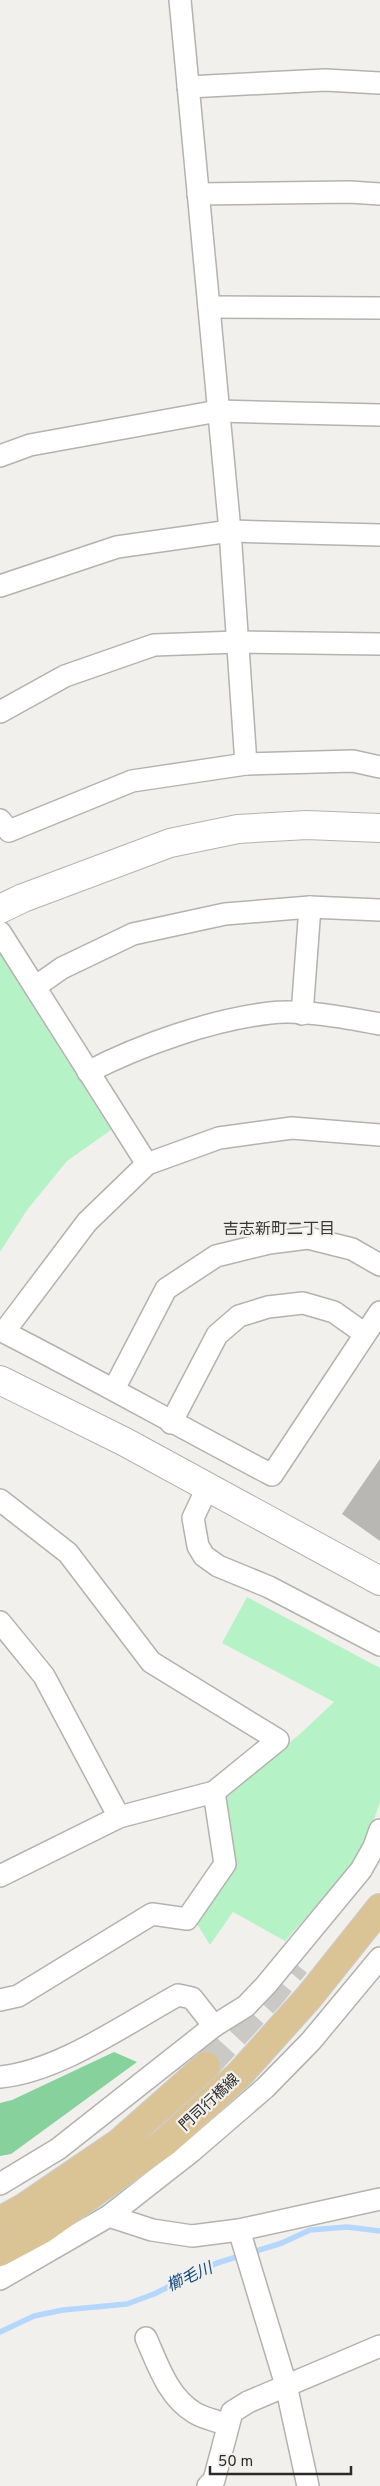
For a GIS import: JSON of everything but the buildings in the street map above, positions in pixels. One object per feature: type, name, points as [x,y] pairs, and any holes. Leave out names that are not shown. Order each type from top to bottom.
[{"type":"main road","name":"門司行橋線","points":[[0,2252],[41,2230],[165,2142],[244,2069],[309,1998],[380,1908]]},
{"type":"main road","name":"門司行橋線","points":[[0,2221],[25,2207],[119,2143],[206,2066]]},
{"type":"street","points":[[180,0],[230,531],[246,764]]},
{"type":"street","points":[[188,87],[325,80],[380,83]]},
{"type":"street","points":[[198,194],[350,192],[380,194]]},
{"type":"street","points":[[209,307],[380,308]]},
{"type":"street","points":[[0,456],[30,445],[218,412],[380,415]]},
{"type":"street","points":[[0,586],[117,547],[230,531],[380,535]]},
{"type":"street","points":[[0,712],[65,676],[154,645],[237,642],[380,644]]},
{"type":"street","points":[[0,820],[8,831],[132,781],[246,764],[353,761],[380,767]]},
{"type":"street","points":[[0,909],[24,898],[170,843],[228,831],[307,825],[380,828]]},
{"type":"street","points":[[302,1014],[310,907]]},
{"type":"street","points":[[35,987],[62,968],[133,934],[224,914],[310,907],[380,910]]},
{"type":"street","points":[[0,932],[146,1164]]},
{"type":"street","points":[[88,1072],[121,1055],[199,1028],[271,1013],[329,1015],[380,1024]]},
{"type":"street","points":[[380,1135],[292,1128],[219,1138],[146,1164],[87,1222],[4,1332],[114,1389],[171,1423],[272,1474],[380,1312]]},
{"type":"street","points":[[114,1389],[166,1289],[216,1256],[269,1243],[308,1238],[352,1249],[380,1265]]},
{"type":"street","points":[[171,1423],[217,1335],[239,1316],[268,1307],[303,1303],[334,1312],[364,1334]]},
{"type":"street","points":[[0,1380],[125,1442],[380,1581]]},
{"type":"street","points":[[207,1488],[193,1518],[198,1546],[204,1556],[218,1566],[269,1587],[380,1645]]},
{"type":"street","points":[[0,1500],[68,1553],[151,1662],[278,1740],[214,1792],[119,1817],[1,1870]]},
{"type":"street","points":[[0,1622],[44,1676],[119,1817]]},
{"type":"street","points":[[0,2000],[18,1996],[152,1914],[188,1919],[225,1864],[214,1792]]},
{"type":"street","points":[[0,2184],[58,2149],[214,2026],[246,2006],[266,1985],[361,1870],[374,1848],[380,1830]]},
{"type":"street","points":[[0,2279],[109,2216],[192,2151],[265,2088],[311,2041],[380,1958]]},
{"type":"street","points":[[0,2077],[23,2074],[64,2058],[178,1995],[192,1998],[214,2026]]},
{"type":"street","points":[[109,2216],[152,2230],[192,2236],[239,2230],[380,2200]]},
{"type":"street","points":[[239,2230],[286,2385],[308,2486]]},
{"type":"street","points":[[146,2338],[169,2388],[180,2403],[196,2414],[228,2425]]},
{"type":"street","points":[[208,2486],[214,2480],[232,2412],[248,2402],[286,2385],[380,2346]]},
{"type":"green space","points":[[0,954],[111,1130],[67,1161],[27,1210],[0,1252]]},
{"type":"green space","points":[[247,1597],[380,1668],[380,1802],[365,1845],[335,1885],[285,1941],[233,1912],[210,1945],[197,1924],[235,1864],[225,1798],[228,1792],[300,1734],[334,1702],[222,1643]]},
{"type":"green space","points":[[114,2052],[137,2062],[11,2154],[0,2156],[0,2103],[12,2100]]},
{"type":"waterway","name":"櫛毛川","points":[[0,2332],[34,2316],[63,2310],[127,2304],[154,2294],[217,2263],[282,2243],[310,2230],[347,2227],[380,2231]]},
{"type":"tunnel","points":[[206,2066],[271,1995],[296,1964]]},
{"type":"district","name":"吉志新町二丁目","points":[[279,1228]]}]
